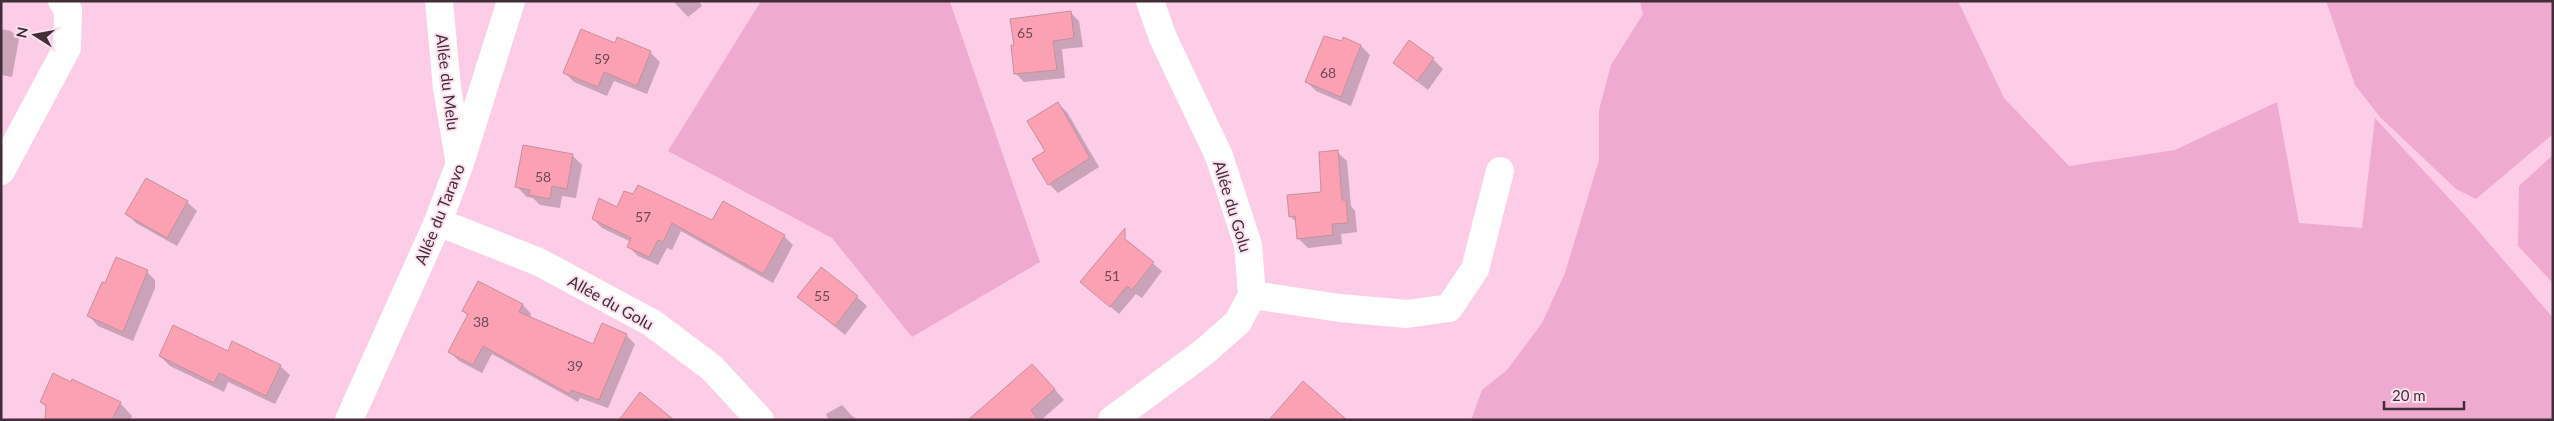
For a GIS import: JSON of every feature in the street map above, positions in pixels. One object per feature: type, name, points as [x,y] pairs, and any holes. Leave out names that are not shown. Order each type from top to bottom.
[{"type":"street","points":[[1,171],[67,48],[68,10],[62,1]]},
{"type":"street","name":"Allée du Melu","points":[[439,1],[447,88],[460,163]]},
{"type":"street","name":"Allée du Taravo","points":[[349,420],[438,222],[460,163],[511,1]]},
{"type":"street","name":"Allée du Golu","points":[[1150,1],[1163,38],[1219,156],[1248,245],[1252,295]]},
{"type":"street","points":[[1112,420],[1204,352],[1238,322],[1252,295],[1340,308],[1407,314],[1448,308],[1475,269],[1500,171]]},
{"type":"street","name":"Allée du Golu","points":[[438,222],[538,262],[652,323],[712,368],[760,420]]},
{"type":"shaded area","points":[[761,1],[950,2],[1040,262],[912,337],[832,238],[668,151]]},
{"type":"shaded area","points":[[1640,1],[1958,1],[2004,98],[2069,166],[2175,150],[2277,102],[2299,223],[2362,228],[2375,118],[2469,220],[2553,318],[2553,420],[1471,420],[1482,390],[1507,370],[1542,323],[1565,273],[1599,160],[1599,110],[1611,65],[1643,14]]},
{"type":"shaded area","points":[[2326,1],[2553,1],[2553,134],[2476,199],[2456,189],[2380,117],[2355,85]]},
{"type":"shaded area","points":[[2553,155],[2553,283],[2518,246],[2519,186]]},
{"type":"building","points":[[1071,11],[1074,38],[1053,41],[1057,70],[1014,74],[1011,45],[1014,45],[1010,19]]},
{"type":"building","points":[[581,29],[615,43],[617,37],[651,51],[637,86],[604,72],[598,87],[563,73]]},
{"type":"building","points":[[1324,36],[1342,41],[1343,37],[1361,45],[1341,97],[1305,82]]},
{"type":"building","points":[[1409,40],[1434,58],[1417,81],[1393,63]]},
{"type":"building","points":[[1058,102],[1090,158],[1048,185],[1032,159],[1045,151],[1027,121]]},
{"type":"building","points":[[523,145],[573,154],[567,189],[552,186],[550,199],[529,195],[530,190],[515,187]]},
{"type":"building","points":[[1338,150],[1342,200],[1346,200],[1348,223],[1332,224],[1333,235],[1297,239],[1295,216],[1289,217],[1287,195],[1321,192],[1319,152]]},
{"type":"building","points":[[146,178],[188,201],[167,238],[125,214]]},
{"type":"building","points":[[638,185],[712,220],[723,201],[785,235],[763,274],[672,223],[663,242],[658,240],[649,257],[627,247],[631,238],[592,219],[599,198],[617,207],[624,191],[633,194]]},
{"type":"building","points":[[1125,228],[1125,239],[1154,262],[1132,290],[1127,286],[1110,307],[1080,282]]},
{"type":"building","points":[[116,257],[148,270],[123,332],[87,316],[102,282],[105,283]]},
{"type":"building","points":[[821,267],[858,296],[835,326],[797,297]]},
{"type":"building","points":[[478,281],[523,304],[519,312],[593,344],[602,323],[627,334],[599,400],[571,390],[569,394],[483,346],[473,365],[448,352],[468,314],[462,311]]},
{"type":"building","points":[[173,325],[228,351],[232,341],[281,365],[266,396],[219,373],[214,383],[159,356]]},
{"type":"building","points":[[1032,364],[1055,389],[1031,410],[1038,420],[968,420]]},
{"type":"building","points":[[53,373],[71,382],[72,379],[121,402],[112,420],[45,420],[46,405],[40,402]]},
{"type":"building","points":[[1303,381],[1347,420],[1269,420]]},
{"type":"building","points":[[640,392],[674,420],[619,420]]}]
